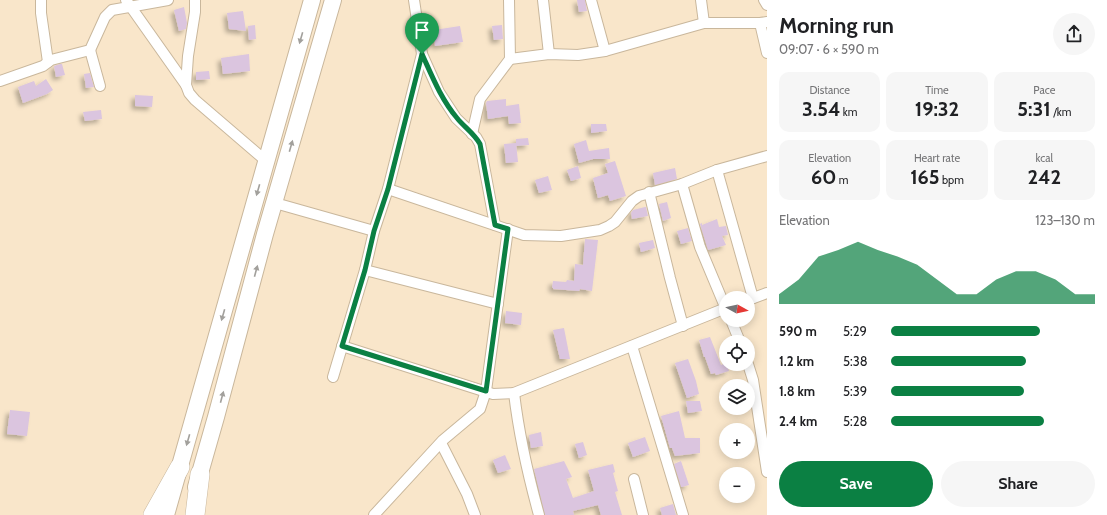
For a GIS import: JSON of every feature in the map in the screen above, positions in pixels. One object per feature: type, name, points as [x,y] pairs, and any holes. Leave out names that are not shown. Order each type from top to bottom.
[{"type":"highway","points":[[153,515],[180,467]]},
{"type":"highway","points":[[195,515],[200,474]]},
{"type":"main road","points":[[166,515],[312,0]]},
{"type":"main road","points":[[188,515],[333,0]]},
{"type":"street","points":[[41,0],[41,14],[48,62]]},
{"type":"street","points":[[100,86],[90,50],[108,13],[128,3],[168,0]]},
{"type":"street","points":[[186,85],[188,51],[195,12],[195,0]]},
{"type":"street","points":[[414,0],[422,54],[439,92],[456,118],[480,144],[495,225]]},
{"type":"street","points":[[472,134],[480,99],[510,59],[509,0]]},
{"type":"street","points":[[543,0],[549,54]]},
{"type":"street","points":[[591,0],[605,51]]},
{"type":"street","points":[[701,0],[704,22]]},
{"type":"street","points":[[764,0],[767,5]]},
{"type":"street","points":[[128,3],[195,100],[266,161]]},
{"type":"street","points":[[510,59],[549,54],[578,55],[605,51],[704,22],[764,22],[767,53]]},
{"type":"street","points":[[0,81],[43,66],[51,60],[90,50]]},
{"type":"street","points":[[333,376],[365,270],[374,231],[388,189],[422,54]]},
{"type":"street","points":[[388,189],[524,235],[561,236],[600,230],[609,226],[615,222],[632,201],[649,192],[682,184],[717,170],[767,156]]},
{"type":"street","points":[[717,170],[749,291]]},
{"type":"street","points":[[682,184],[700,247],[719,292]]},
{"type":"street","points":[[649,192],[683,326]]},
{"type":"street","points":[[275,203],[374,231]]},
{"type":"street","points":[[374,515],[441,443],[480,409],[486,391],[508,229]]},
{"type":"street","points":[[365,270],[498,304]]},
{"type":"street","points":[[755,298],[767,293]]},
{"type":"street","points":[[342,346],[493,394],[514,393],[719,312]]},
{"type":"street","points":[[632,346],[683,515]]},
{"type":"street","points":[[750,371],[753,380],[767,472]]},
{"type":"street","points":[[514,393],[526,465],[539,515]]},
{"type":"street","points":[[441,443],[467,494],[474,515]]},
{"type":"street","points":[[634,479],[643,515]]},
{"type":"building","points":[[577,0],[585,0],[587,11],[579,12]]},
{"type":"building","points":[[184,7],[187,23],[186,29],[179,31],[174,10]]},
{"type":"building","points":[[243,11],[246,31],[229,29],[227,13]]},
{"type":"building","points":[[255,25],[256,39],[249,40],[248,26]]},
{"type":"building","points":[[502,25],[503,39],[494,40],[492,26]]},
{"type":"building","points":[[460,26],[463,42],[435,46],[434,30]]},
{"type":"building","points":[[249,54],[250,71],[223,74],[221,58]]},
{"type":"building","points":[[62,64],[65,75],[56,77],[54,66]]},
{"type":"building","points":[[209,71],[210,79],[196,80],[196,72]]},
{"type":"building","points":[[90,73],[94,87],[86,88],[84,74]]},
{"type":"building","points":[[46,79],[53,90],[47,94],[23,103],[18,87],[34,81],[36,86]]},
{"type":"building","points":[[135,95],[153,96],[152,107],[135,106]]},
{"type":"building","points":[[506,99],[506,106],[519,104],[521,123],[509,124],[508,116],[488,119],[487,101]]},
{"type":"building","points":[[101,110],[102,119],[85,121],[83,112]]},
{"type":"building","points":[[591,124],[606,124],[607,131],[591,133]]},
{"type":"building","points":[[528,138],[529,145],[516,146],[516,139]]},
{"type":"building","points":[[586,140],[589,151],[609,148],[610,159],[593,159],[579,163],[574,144]]},
{"type":"building","points":[[516,143],[518,162],[506,163],[504,144]]},
{"type":"building","points":[[615,161],[626,196],[610,201],[608,195],[598,198],[593,178],[608,173],[605,164]]},
{"type":"building","points":[[578,166],[581,178],[571,181],[567,170]]},
{"type":"building","points":[[675,168],[677,179],[655,185],[653,173]]},
{"type":"building","points":[[548,176],[552,190],[539,193],[535,180]]},
{"type":"building","points":[[667,202],[671,218],[663,221],[659,204]]},
{"type":"building","points":[[646,207],[648,216],[632,219],[631,213],[633,210]]},
{"type":"building","points":[[717,219],[719,227],[726,226],[728,235],[722,236],[726,245],[708,250],[700,224],[702,223],[702,225]]},
{"type":"building","points":[[688,228],[692,241],[681,244],[677,231]]},
{"type":"building","points":[[585,239],[598,240],[592,291],[580,289],[579,291],[553,289],[553,281],[574,281],[575,264],[583,265]]},
{"type":"building","points":[[653,240],[655,248],[641,252],[639,243]]},
{"type":"building","points":[[506,311],[522,313],[521,325],[505,323]]},
{"type":"building","points":[[564,328],[570,359],[560,359],[553,330]]},
{"type":"building","points":[[710,337],[719,360],[719,371],[729,371],[716,375],[715,373],[711,374],[699,340]]},
{"type":"building","points":[[688,359],[699,394],[687,398],[675,363]]},
{"type":"building","points":[[686,401],[700,401],[702,411],[688,413]]},
{"type":"building","points":[[10,410],[30,412],[27,436],[7,434]]},
{"type":"building","points":[[679,411],[685,438],[700,438],[700,453],[675,456],[672,448],[670,448],[661,416]]},
{"type":"building","points":[[541,432],[543,446],[531,448],[529,435]]},
{"type":"building","points":[[645,437],[650,451],[633,457],[628,443]]},
{"type":"building","points":[[583,442],[587,455],[579,458],[575,444]]},
{"type":"building","points":[[505,455],[511,469],[498,473],[493,460]]},
{"type":"building","points":[[564,461],[572,477],[566,479],[573,498],[594,491],[588,470],[613,464],[615,472],[613,473],[618,491],[615,492],[622,515],[601,515],[598,505],[573,511],[574,515],[545,515],[534,469]]},
{"type":"building","points":[[681,461],[689,485],[682,487],[674,464]]},
{"type":"building","points":[[673,504],[676,515],[662,515],[660,508]]},
{"type":"route","points":[[422,54],[439,92],[456,118],[476,137],[480,144],[495,225],[508,229],[486,391],[342,346],[365,270],[374,231],[388,189],[422,54]]}]
